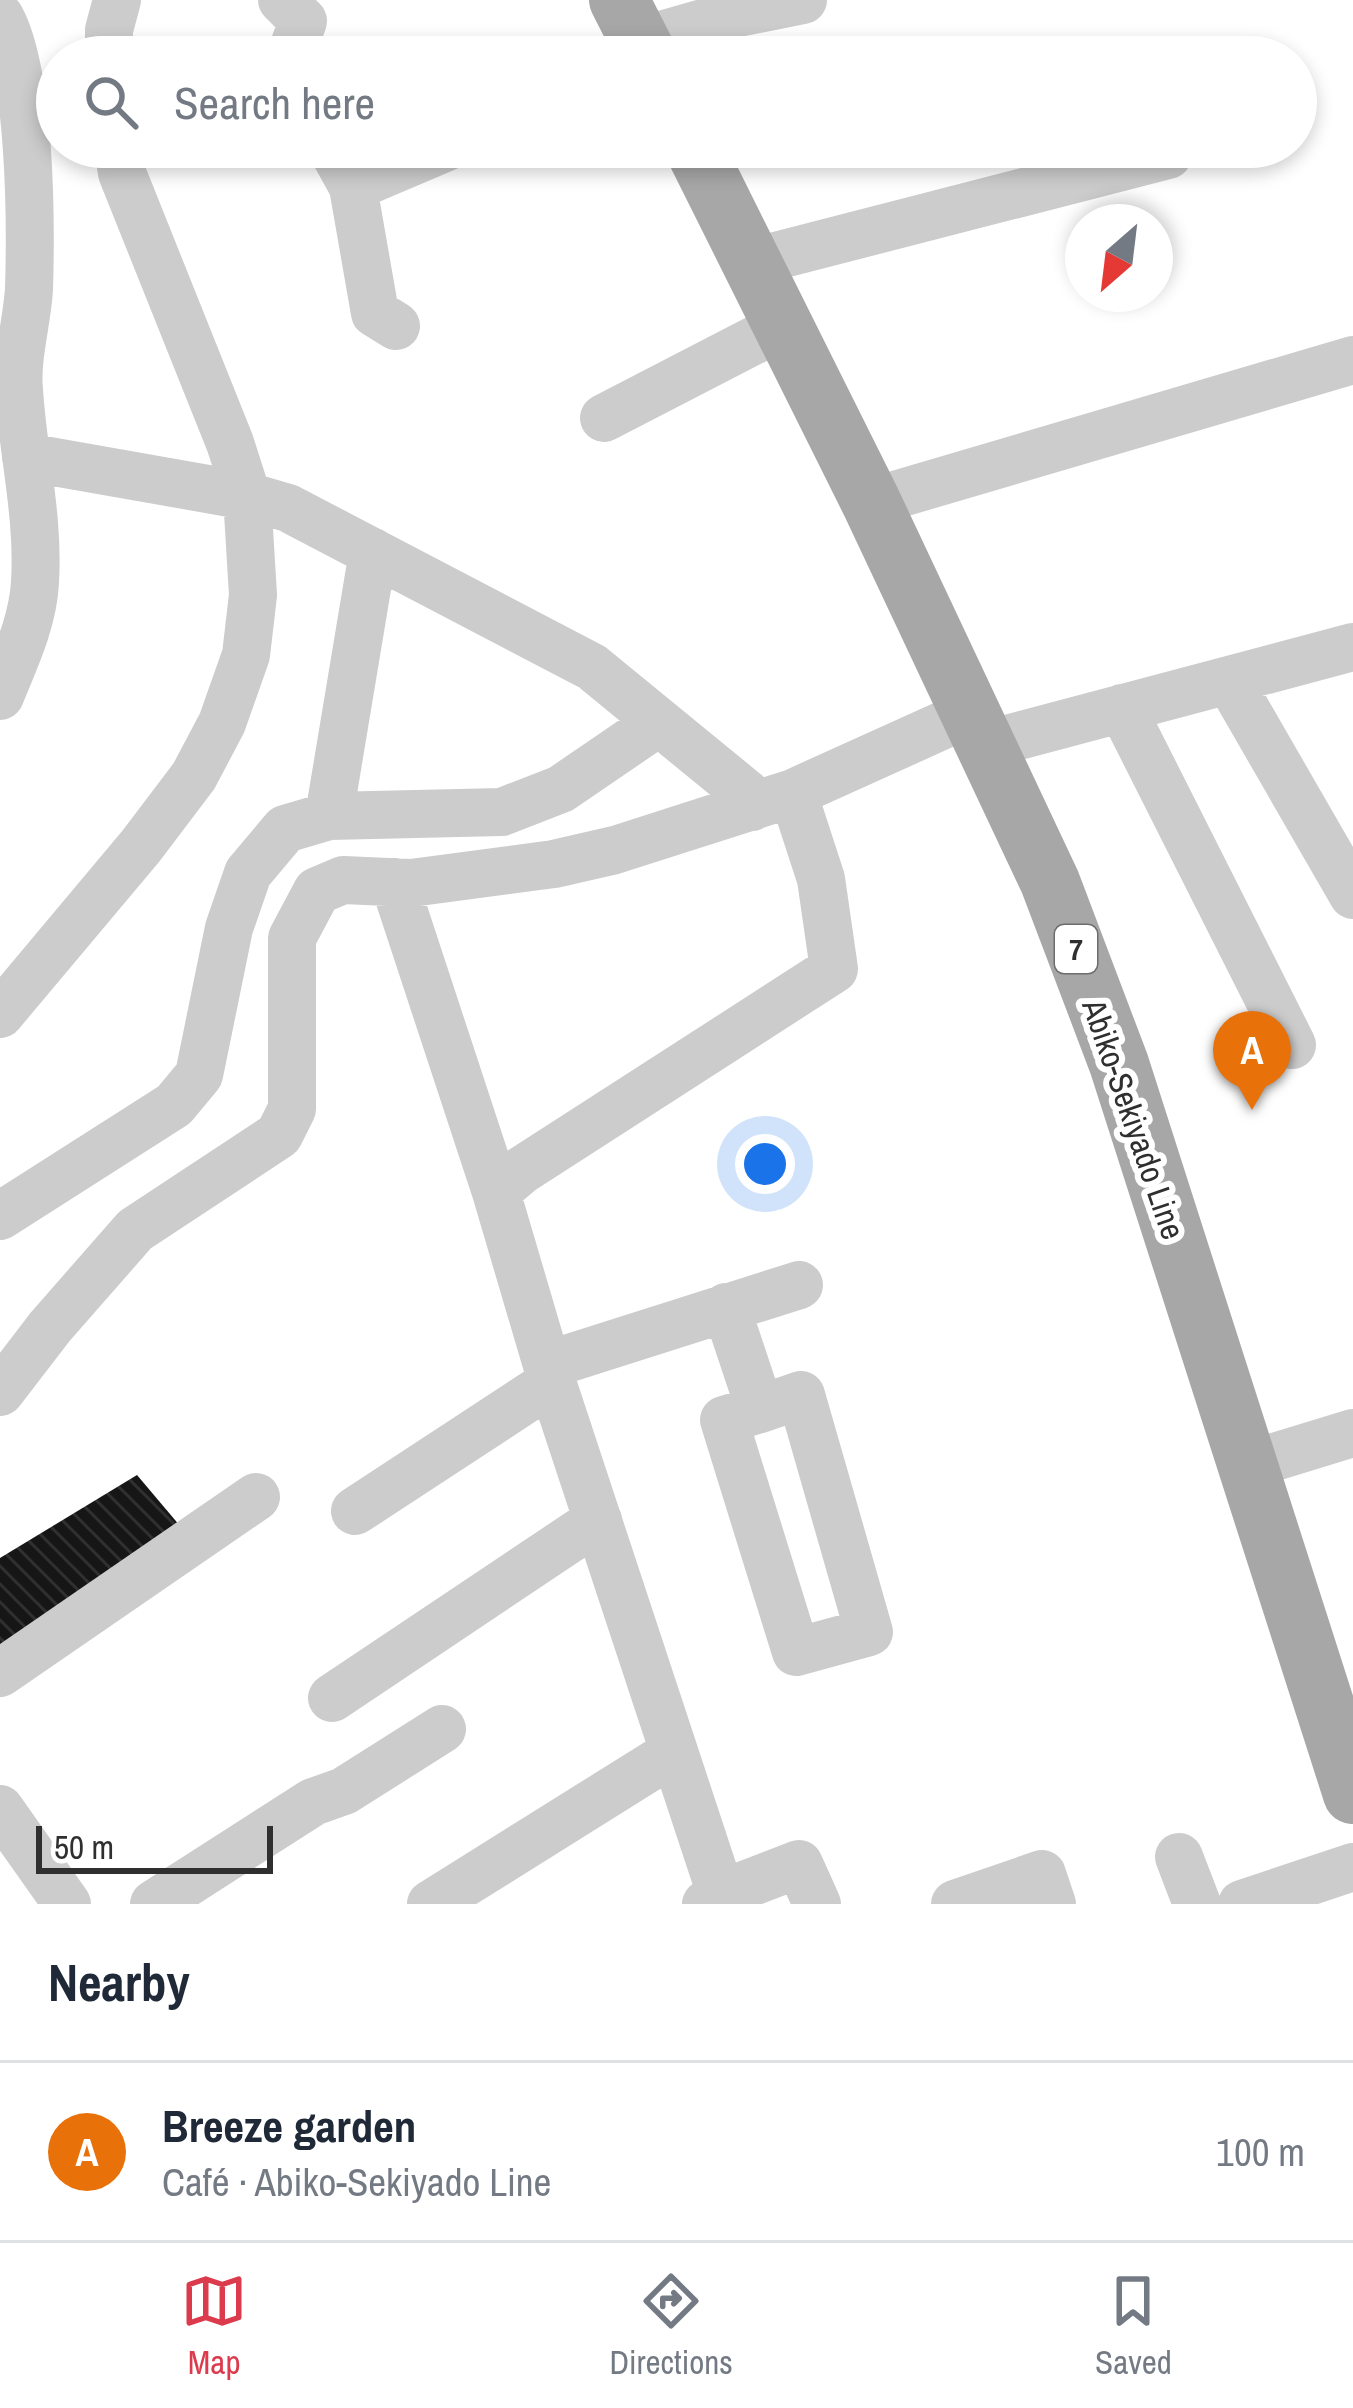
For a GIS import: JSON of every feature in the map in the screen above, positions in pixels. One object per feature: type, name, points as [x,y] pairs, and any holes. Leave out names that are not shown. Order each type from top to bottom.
[{"type":"main road","name":"Abiko-Sekiyado Line","points":[[705,168],[871,502],[1051,882],[1119,1064],[1349,1768]]},
{"type":"street","points":[[109,36],[117,0]]},
{"type":"street","points":[[282,0],[303,21],[298,36]]},
{"type":"street","points":[[653,36],[803,0]]},
{"type":"street","points":[[0,17],[10,34],[24,110],[29,290],[18,385],[37,518],[35,587],[24,638],[0,696]]},
{"type":"street","points":[[0,1015],[194,776],[222,723],[246,655],[253,595],[247,496],[121,168]]},
{"type":"street","points":[[342,168],[375,313],[396,326]]},
{"type":"street","points":[[752,262],[1117,168]]},
{"type":"street","points":[[604,418],[784,325]]},
{"type":"street","points":[[871,502],[1353,360]]},
{"type":"street","points":[[26,457],[247,496],[288,508],[592,667],[747,794],[773,800],[820,879],[834,969],[522,1170],[496,1192]]},
{"type":"street","points":[[329,816],[373,552]]},
{"type":"street","points":[[0,1392],[135,1230],[279,1135],[292,1109],[292,938],[317,891],[343,880],[394,882],[554,864],[615,850],[980,728],[1122,708],[1353,647]]},
{"type":"street","points":[[1229,680],[1353,895]]},
{"type":"street","points":[[1122,708],[1292,1045]]},
{"type":"street","points":[[0,1216],[174,1105],[199,1075],[229,928],[248,873],[285,829],[329,816],[502,812],[561,789],[659,722]]},
{"type":"street","points":[[394,882],[674,1752],[713,1899],[799,1864],[817,1904]]},
{"type":"street","points":[[355,1510],[550,1374],[725,1307],[799,1285]]},
{"type":"street","points":[[725,1307],[760,1409]]},
{"type":"street","points":[[801,1395],[869,1633],[796,1652],[724,1420],[760,1409],[801,1395]]},
{"type":"street","points":[[1247,1465],[1353,1433]]},
{"type":"street","points":[[0,1673],[256,1497]]},
{"type":"street","points":[[332,1698],[598,1520]]},
{"type":"street","points":[[154,1904],[313,1802],[344,1791],[442,1729]]},
{"type":"street","points":[[431,1904],[674,1752]]},
{"type":"street","points":[[8,1838],[67,1904]]},
{"type":"street","points":[[1179,1856],[1197,1904]]},
{"type":"street","points":[[1242,1904],[1353,1867]]},
{"type":"street","points":[[955,1904],[1042,1874],[1052,1904]]},
{"type":"building","points":[[137,1475],[186,1533],[0,1655],[0,1558]]},
{"type":"place","name":"Breeze garden","points":[[1252,1110]]}]
